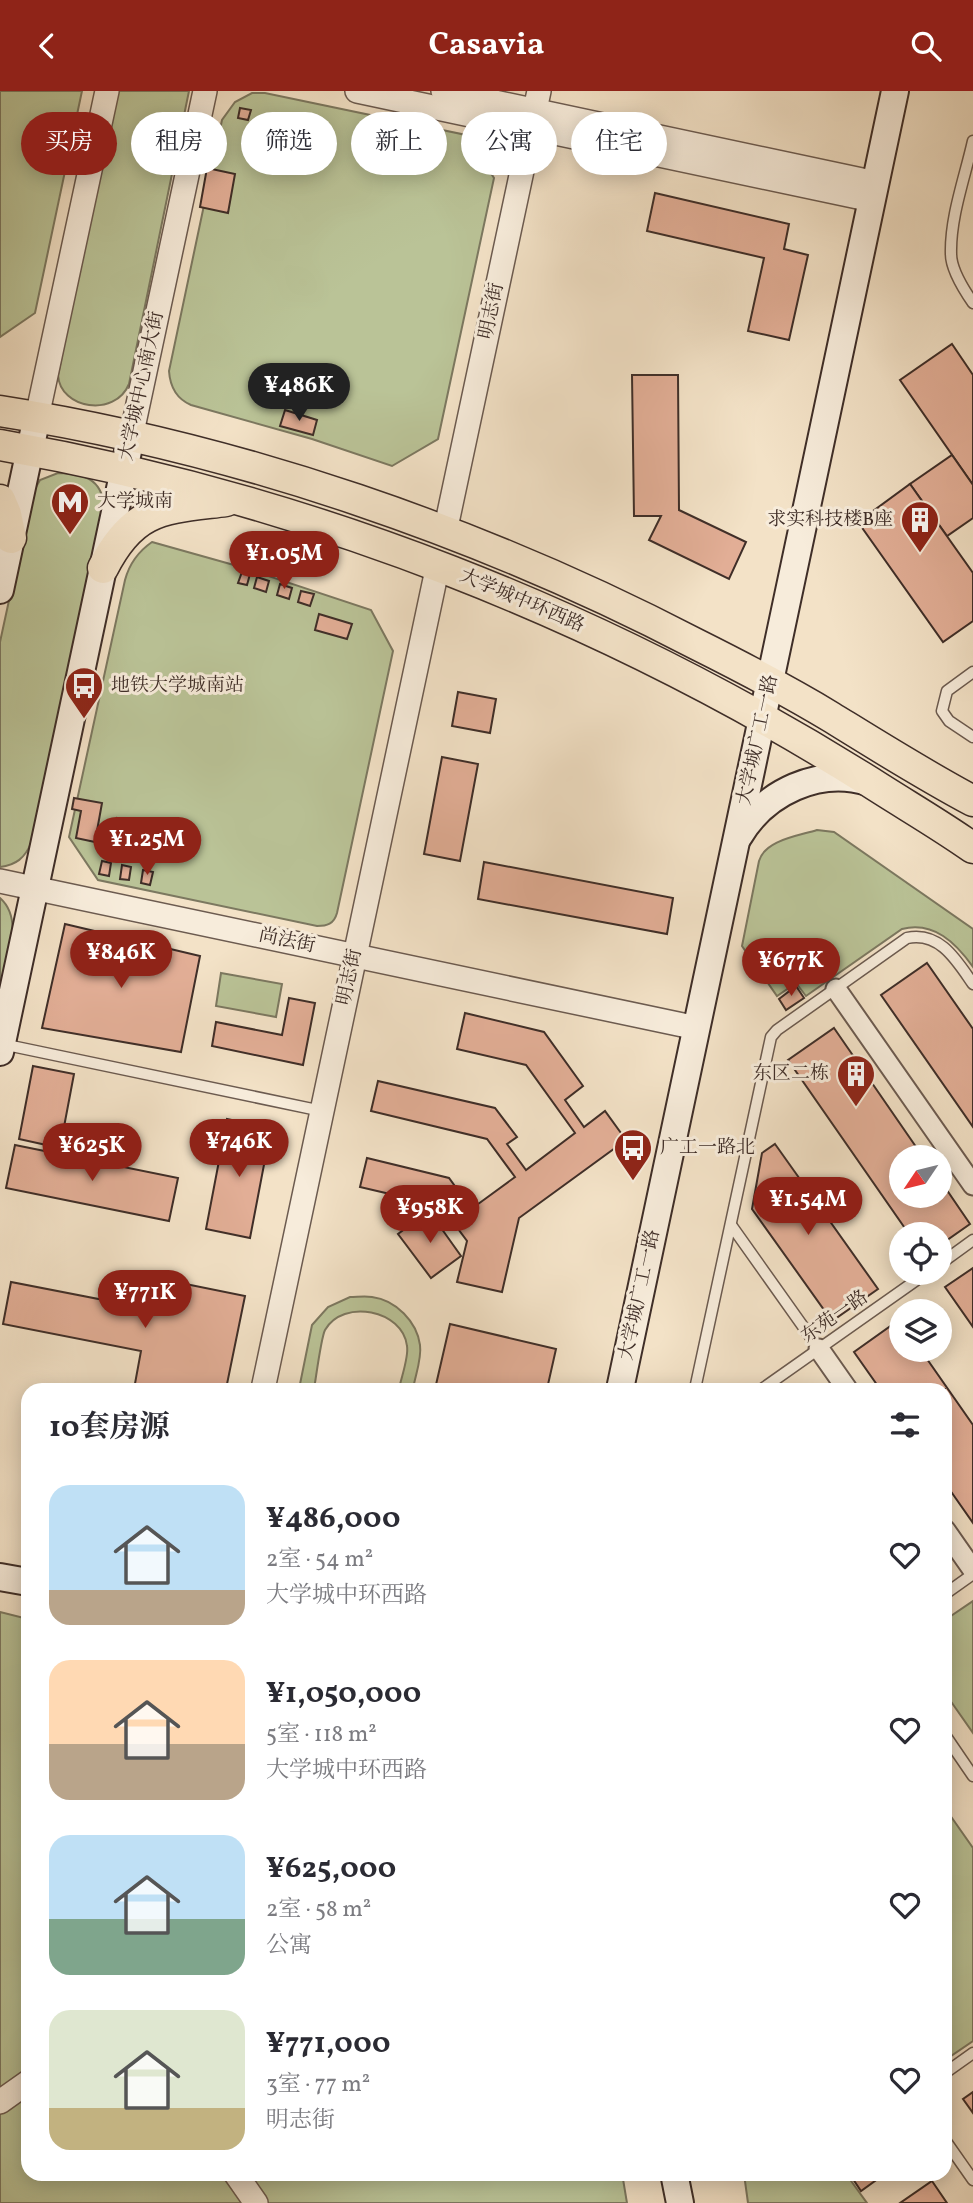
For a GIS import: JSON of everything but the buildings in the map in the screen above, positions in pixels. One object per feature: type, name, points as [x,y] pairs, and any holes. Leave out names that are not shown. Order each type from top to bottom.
[{"type":"main road","name":"大学城广工一路","points":[[865,190],[877,91]]},
{"type":"main road","name":"大学城广工一路","points":[[621,1383],[688,1026],[761,679],[865,190],[895,91]]},
{"type":"main road","name":"大学城中环西路","points":[[0,411],[131,437],[283,477],[445,532],[549,573],[648,619],[761,679],[973,801]]},
{"type":"main road","points":[[0,590],[37,417]]},
{"type":"main road","name":"大学城中心南大街","points":[[1,1048],[131,437]]},
{"type":"main road","name":"大学城中环西路","points":[[0,445],[124,470],[320,523],[438,565],[536,605],[623,645],[754,713],[926,815],[973,848]]},
{"type":"main road","points":[[103,568],[122,536],[146,517],[169,509],[239,499]]},
{"type":"main road","points":[[0,500],[11,538]]},
{"type":"main road","name":"大学城广工一路","points":[[602,1383],[688,1026],[736,840],[754,713]]},
{"type":"main road","points":[[736,840],[757,812],[775,798],[809,781],[838,776],[872,783]]},
{"type":"main road","points":[[0,1559],[21,1563]]},
{"type":"main road","points":[[0,1577],[21,1581]]},
{"type":"main road","points":[[676,2181],[680,2203]]},
{"type":"main road","points":[[694,2181],[698,2203]]},
{"type":"street","points":[[37,417],[107,91]]},
{"type":"street","name":"大学城中心南大街","points":[[131,437],[205,91]]},
{"type":"street","points":[[357,91],[535,110]]},
{"type":"street","points":[[443,91],[535,110],[865,190]]},
{"type":"street","name":"明志街","points":[[445,532],[535,110]]},
{"type":"street","name":"明志街","points":[[264,1383],[438,565]]},
{"type":"street","name":"尚法街","points":[[0,881],[688,1026]]},
{"type":"street","points":[[836,989],[973,1185]]},
{"type":"street","points":[[819,1349],[843,1383]]},
{"type":"street","points":[[952,1540],[973,1572]]},
{"type":"street","points":[[0,2102],[21,2087]]},
{"type":"street","points":[[241,2181],[256,2203]]},
{"type":"lane","points":[[972,299],[958,278],[951,256],[955,218],[973,141]]},
{"type":"lane","points":[[973,672],[947,691],[942,711],[949,721],[973,737]]},
{"type":"lane","points":[[696,1383],[771,1037],[777,1030],[907,938],[927,939],[947,949],[973,984]]},
{"type":"lane","points":[[1,1048],[322,1111]]},
{"type":"lane","points":[[731,1225],[819,1349]]},
{"type":"lane","points":[[952,1255],[973,1240]]},
{"type":"lane","name":"东苑一路","points":[[771,1383],[910,1285]]},
{"type":"lane","points":[[952,1588],[973,1572]]},
{"type":"lane","points":[[952,1745],[973,1776]]},
{"type":"lane","points":[[952,2068],[973,2053]]},
{"type":"lane","points":[[952,2150],[973,2180]]},
{"type":"green space","points":[[0,91],[82,91],[78,112],[21,112],[21,175],[64,175],[35,313],[0,337]]},
{"type":"green space","points":[[115,91],[189,91],[185,112],[131,112],[131,175],[172,175],[129,384],[122,395],[112,402],[89,405],[68,396],[61,387],[58,375],[98,175],[117,175],[117,112],[111,112]]},
{"type":"green space","points":[[252,93],[265,93],[356,112],[351,112],[351,175],[447,175],[447,131],[461,134],[461,175],[492,175],[494,178],[438,439],[392,466],[312,439],[191,405],[178,396],[173,387],[169,371],[210,175],[227,175],[227,113],[235,102]]},
{"type":"green space","points":[[58,473],[75,474],[90,479],[99,489],[104,506],[31,843],[19,860],[0,867],[0,642],[32,494],[40,480]]},
{"type":"green space","points":[[152,542],[241,567],[371,610],[393,651],[337,913],[330,924],[317,926],[98,880],[69,837],[125,580],[135,559]]},
{"type":"green space","points":[[817,830],[834,832],[973,929],[973,967],[952,942],[934,931],[914,927],[902,929],[806,996],[796,983],[777,996],[742,946],[759,861],[762,854],[775,844]]},
{"type":"green space","points":[[0,898],[7,907],[13,929],[0,989]]},
{"type":"green space","points":[[221,973],[282,984],[276,1017],[216,1006]]},
{"type":"green space","points":[[350,1297],[369,1297],[381,1299],[404,1313],[418,1336],[420,1350],[414,1383],[401,1383],[407,1351],[403,1334],[395,1324],[384,1317],[358,1312],[345,1314],[334,1320],[325,1330],[315,1383],[300,1383],[312,1325],[328,1307]]},
{"type":"green space","points":[[973,1601],[973,1733],[952,1703],[952,1615]]},
{"type":"green space","points":[[0,1612],[21,1617],[21,2181],[623,2181],[627,2203],[0,2203]]},
{"type":"green space","points":[[952,1818],[973,1848],[973,2041],[952,2055]]},
{"type":"green space","points":[[745,2181],[851,2181],[867,2203],[748,2203]]},
{"type":"place","name":"大学城南","points":[[70,536]]},
{"type":"place","name":"求实科技楼B座","points":[[920,554]]},
{"type":"place","name":"地铁大学城南站","points":[[84,720]]},
{"type":"place","name":"东区二栋","points":[[856,1108]]},
{"type":"place","name":"广工一路北","points":[[633,1182]]}]
